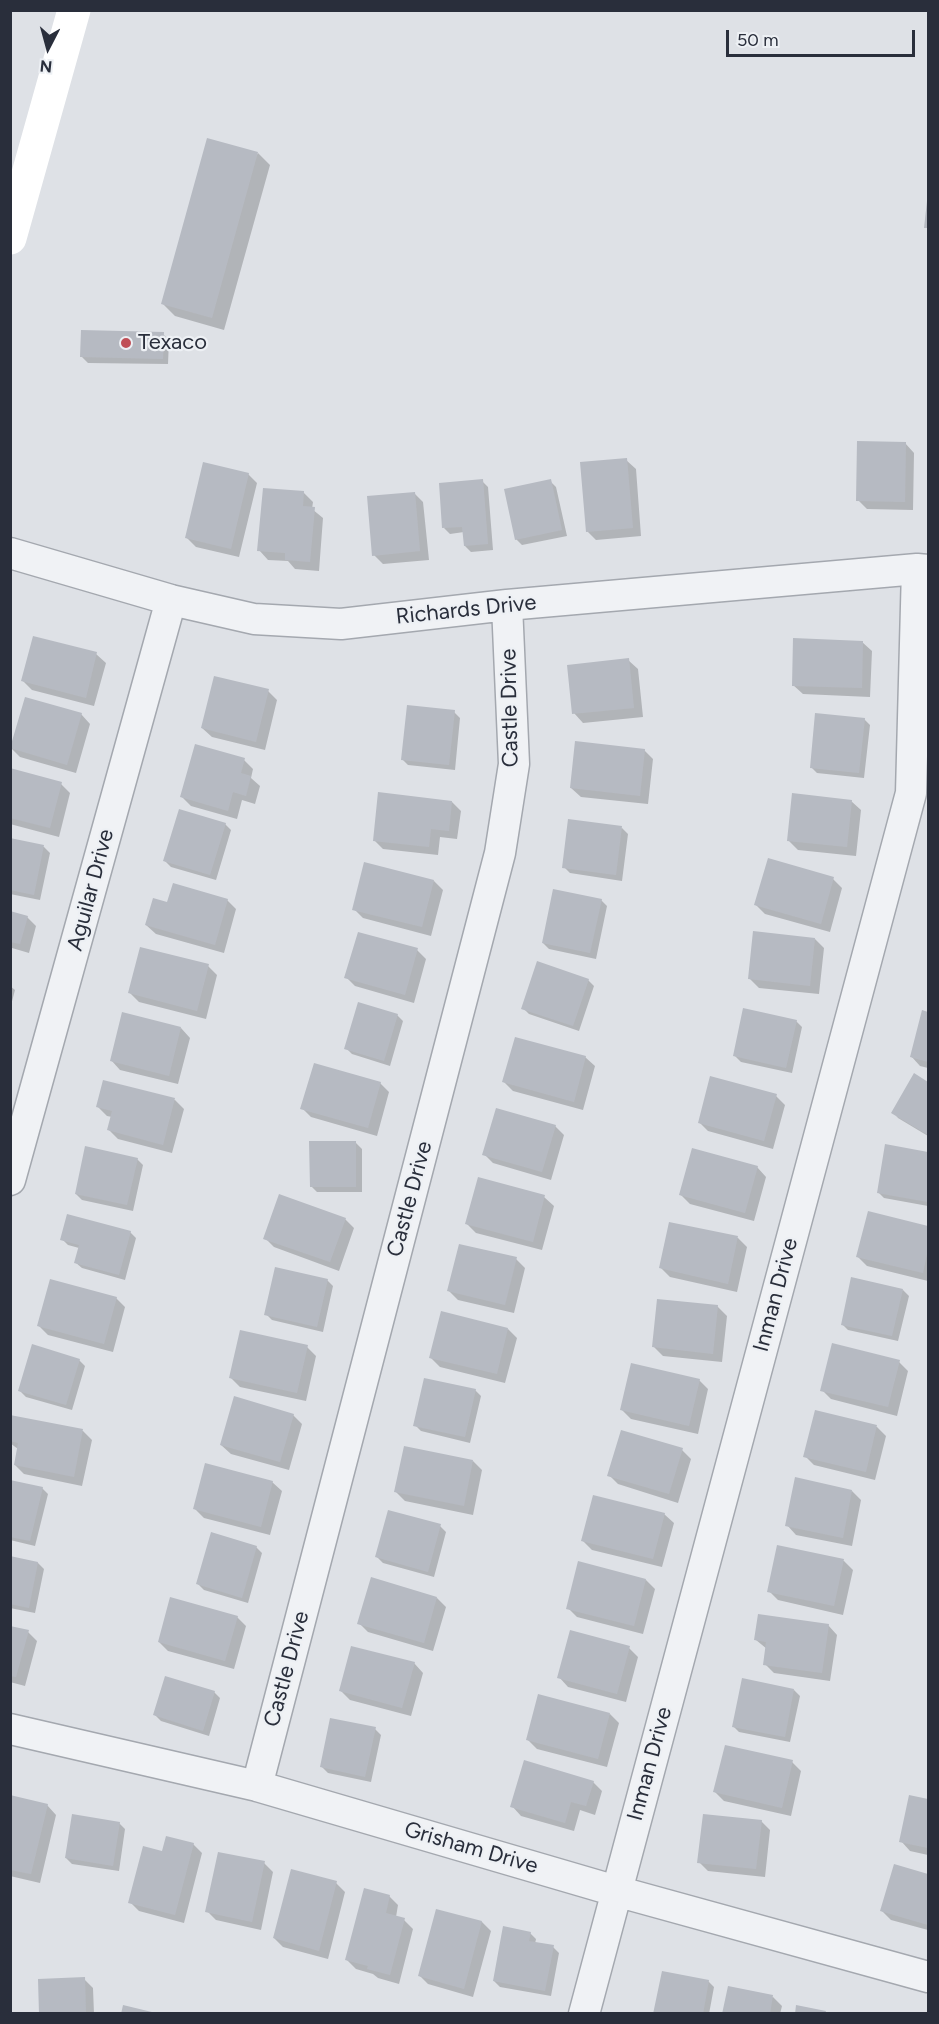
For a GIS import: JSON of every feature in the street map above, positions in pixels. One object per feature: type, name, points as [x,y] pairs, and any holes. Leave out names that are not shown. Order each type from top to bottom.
[{"type":"main road","points":[[11,237],[74,10]]},
{"type":"street","name":"Richards Drive","points":[[10,553],[171,600],[254,619],[341,624],[507,605],[923,569]]},
{"type":"street","name":"Inman Drive","points":[[584,2013],[911,793],[923,569]]},
{"type":"street","name":"Aguilar Drive","points":[[10,1180],[171,600]]},
{"type":"street","name":"Castle Drive","points":[[257,1786],[500,853],[514,764],[507,605]]},
{"type":"street","name":"Grisham Drive","points":[[10,1729],[257,1786],[616,1891],[928,1977]]},
{"type":"building","points":[[207,138],[258,152],[212,318],[161,304]]},
{"type":"building","points":[[927,201],[928,228],[924,228]]},
{"type":"building","points":[[81,330],[164,332],[163,359],[80,357]]},
{"type":"building","points":[[857,441],[906,442],[905,502],[856,501]]},
{"type":"building","points":[[627,458],[633,528],[586,532],[580,462]]},
{"type":"building","points":[[203,462],[249,473],[231,549],[185,538]]},
{"type":"building","points":[[483,479],[488,544],[464,546],[462,527],[442,528],[439,483]]},
{"type":"building","points":[[551,479],[562,530],[515,540],[504,489]]},
{"type":"building","points":[[263,488],[304,491],[303,506],[315,507],[310,562],[285,560],[285,553],[257,551]]},
{"type":"building","points":[[415,492],[420,551],[372,556],[367,496]]},
{"type":"building","points":[[33,636],[97,652],[86,698],[21,681]]},
{"type":"building","points":[[793,638],[863,641],[862,688],[792,686]]},
{"type":"building","points":[[629,658],[634,708],[572,714],[567,665]]},
{"type":"building","points":[[214,676],[269,689],[256,742],[201,728]]},
{"type":"building","points":[[25,697],[82,713],[67,765],[10,748]]},
{"type":"building","points":[[407,705],[455,710],[449,765],[401,760]]},
{"type":"building","points":[[815,713],[865,718],[859,773],[810,768]]},
{"type":"building","points":[[575,741],[645,749],[640,796],[570,788]]},
{"type":"building","points":[[195,744],[245,758],[241,773],[251,776],[246,796],[233,792],[228,811],[180,797]]},
{"type":"building","points":[[10,768],[62,782],[50,828],[10,818]]},
{"type":"building","points":[[378,792],[452,801],[449,831],[431,829],[429,847],[373,841]]},
{"type":"building","points":[[792,793],[852,800],[847,847],[787,841]]},
{"type":"building","points":[[179,809],[226,823],[210,875],[163,861]]},
{"type":"building","points":[[568,819],[622,826],[616,875],[562,868]]},
{"type":"building","points":[[10,838],[44,845],[34,895],[10,890]]},
{"type":"building","points":[[768,858],[834,877],[821,924],[754,905]]},
{"type":"building","points":[[364,862],[434,880],[422,927],[352,910]]},
{"type":"building","points":[[173,883],[228,899],[215,945],[145,925],[153,898],[167,902]]},
{"type":"building","points":[[553,889],[602,899],[590,953],[542,943]]},
{"type":"building","points":[[10,911],[28,916],[20,944],[10,942]]},
{"type":"building","points":[[753,931],[815,938],[810,986],[748,979]]},
{"type":"building","points":[[358,932],[418,948],[405,995],[344,978]]},
{"type":"building","points":[[140,947],[209,964],[197,1011],[128,993]]},
{"type":"building","points":[[537,961],[589,979],[573,1026],[521,1009]]},
{"type":"building","points":[[358,1002],[398,1014],[384,1061],[344,1049]]},
{"type":"building","points":[[743,1008],[797,1020],[786,1068],[733,1056]]},
{"type":"building","points":[[922,1010],[928,1012],[928,1062],[910,1057]]},
{"type":"building","points":[[122,1012],[181,1027],[169,1076],[110,1061]]},
{"type":"building","points":[[515,1037],[586,1056],[574,1102],[502,1082]]},
{"type":"building","points":[[314,1063],[381,1082],[368,1128],[300,1109]]},
{"type":"building","points":[[914,1073],[928,1082],[928,1135],[891,1113]]},
{"type":"building","points":[[710,1076],[777,1094],[764,1141],[698,1123]]},
{"type":"building","points":[[103,1080],[175,1098],[163,1145],[107,1130],[112,1111],[96,1107]]},
{"type":"building","points":[[496,1108],[556,1125],[542,1172],[482,1155]]},
{"type":"building","points":[[309,1141],[356,1141],[356,1187],[310,1187]]},
{"type":"building","points":[[885,1144],[928,1152],[928,1202],[877,1193]]},
{"type":"building","points":[[85,1146],[138,1158],[127,1205],[75,1194]]},
{"type":"building","points":[[692,1148],[758,1166],[745,1213],[679,1195]]},
{"type":"building","points":[[478,1177],[545,1195],[533,1242],[465,1224]]},
{"type":"building","points":[[279,1194],[346,1218],[330,1262],[263,1239]]},
{"type":"building","points":[[868,1211],[928,1226],[928,1249],[923,1273],[856,1257]]},
{"type":"building","points":[[67,1214],[131,1231],[119,1275],[74,1263],[79,1245],[60,1240]]},
{"type":"building","points":[[669,1222],[738,1236],[728,1284],[659,1268]]},
{"type":"building","points":[[459,1244],[517,1257],[505,1305],[447,1291]]},
{"type":"building","points":[[275,1267],[328,1279],[317,1327],[264,1315]]},
{"type":"building","points":[[851,1277],[903,1289],[892,1336],[841,1325]]},
{"type":"building","points":[[50,1279],[117,1297],[104,1344],[37,1326]]},
{"type":"building","points":[[657,1299],[718,1305],[713,1354],[652,1347]]},
{"type":"building","points":[[441,1311],[508,1328],[497,1374],[429,1358]]},
{"type":"building","points":[[240,1330],[308,1345],[297,1393],[229,1378]]},
{"type":"building","points":[[832,1343],[900,1360],[888,1407],[820,1391]]},
{"type":"building","points":[[32,1344],[80,1359],[66,1405],[18,1391]]},
{"type":"building","points":[[631,1363],[700,1379],[689,1426],[620,1410]]},
{"type":"building","points":[[424,1378],[476,1389],[465,1437],[413,1426]]},
{"type":"building","points":[[234,1396],[294,1414],[280,1462],[220,1445]]},
{"type":"building","points":[[815,1410],[877,1425],[866,1472],[803,1457]]},
{"type":"building","points":[[10,1415],[83,1429],[74,1477],[14,1465],[18,1443],[10,1441]]},
{"type":"building","points":[[621,1430],[683,1448],[669,1494],[607,1476]]},
{"type":"building","points":[[404,1446],[473,1460],[464,1506],[394,1492]]},
{"type":"building","points":[[205,1463],[273,1481],[261,1527],[193,1509]]},
{"type":"building","points":[[795,1477],[852,1490],[843,1538],[785,1526]]},
{"type":"building","points":[[10,1480],[43,1487],[30,1541],[10,1537]]},
{"type":"building","points":[[593,1495],[665,1513],[653,1559],[581,1541]]},
{"type":"building","points":[[388,1510],[441,1524],[428,1572],[375,1557]]},
{"type":"building","points":[[211,1532],[257,1546],[242,1598],[196,1584]]},
{"type":"building","points":[[777,1545],[844,1559],[834,1606],[767,1592]]},
{"type":"building","points":[[10,1556],[38,1562],[29,1608],[10,1604]]},
{"type":"building","points":[[578,1561],[646,1579],[634,1626],[566,1609]]},
{"type":"building","points":[[371,1577],[437,1597],[424,1643],[357,1624]]},
{"type":"building","points":[[170,1597],[238,1616],[225,1661],[158,1642]]},
{"type":"building","points":[[758,1614],[829,1624],[822,1673],[763,1665],[766,1642],[754,1640]]},
{"type":"building","points":[[10,1626],[29,1630],[16,1677],[10,1676]]},
{"type":"building","points":[[570,1630],[630,1646],[617,1694],[557,1678]]},
{"type":"building","points":[[351,1646],[415,1662],[402,1708],[339,1691]]},
{"type":"building","points":[[165,1676],[215,1691],[203,1731],[153,1715]]},
{"type":"building","points":[[742,1678],[794,1689],[785,1737],[732,1727]]},
{"type":"building","points":[[538,1694],[610,1713],[598,1759],[526,1740]]},
{"type":"building","points":[[330,1718],[376,1727],[365,1777],[320,1767]]},
{"type":"building","points":[[725,1745],[793,1760],[782,1808],[713,1792]]},
{"type":"building","points":[[524,1760],[594,1781],[586,1806],[571,1802],[565,1823],[510,1807]]},
{"type":"building","points":[[10,1795],[48,1804],[31,1874],[10,1870]]},
{"type":"building","points":[[909,1795],[928,1799],[928,1848],[899,1842]]},
{"type":"building","points":[[72,1814],[120,1822],[113,1866],[65,1858]]},
{"type":"building","points":[[703,1814],[762,1820],[756,1869],[697,1863]]},
{"type":"building","points":[[166,1836],[194,1843],[175,1915],[128,1903],[143,1846],[162,1851]]},
{"type":"building","points":[[218,1852],[265,1861],[252,1922],[205,1912]]},
{"type":"building","points":[[894,1864],[928,1874],[928,1925],[880,1911]]},
{"type":"building","points":[[291,1869],[337,1881],[319,1951],[273,1938]]},
{"type":"building","points":[[364,1888],[390,1895],[386,1913],[405,1918],[390,1975],[345,1960]]},
{"type":"building","points":[[436,1909],[482,1921],[464,1989],[418,1976]]},
{"type":"building","points":[[503,1926],[531,1932],[529,1941],[554,1945],[545,1991],[493,1981]]},
{"type":"building","points":[[662,1971],[709,1980],[703,2014],[653,2014]]},
{"type":"building","points":[[85,1977],[86,2014],[39,2014],[38,1979]]},
{"type":"building","points":[[728,1986],[773,1995],[770,2014],[722,2014]]},
{"type":"building","points":[[123,2005],[156,2013],[156,2014],[121,2014]]},
{"type":"building","points":[[796,2005],[826,2011],[825,2014],[795,2014]]},
{"type":"place","name":"Texaco","points":[[126,343]]}]
